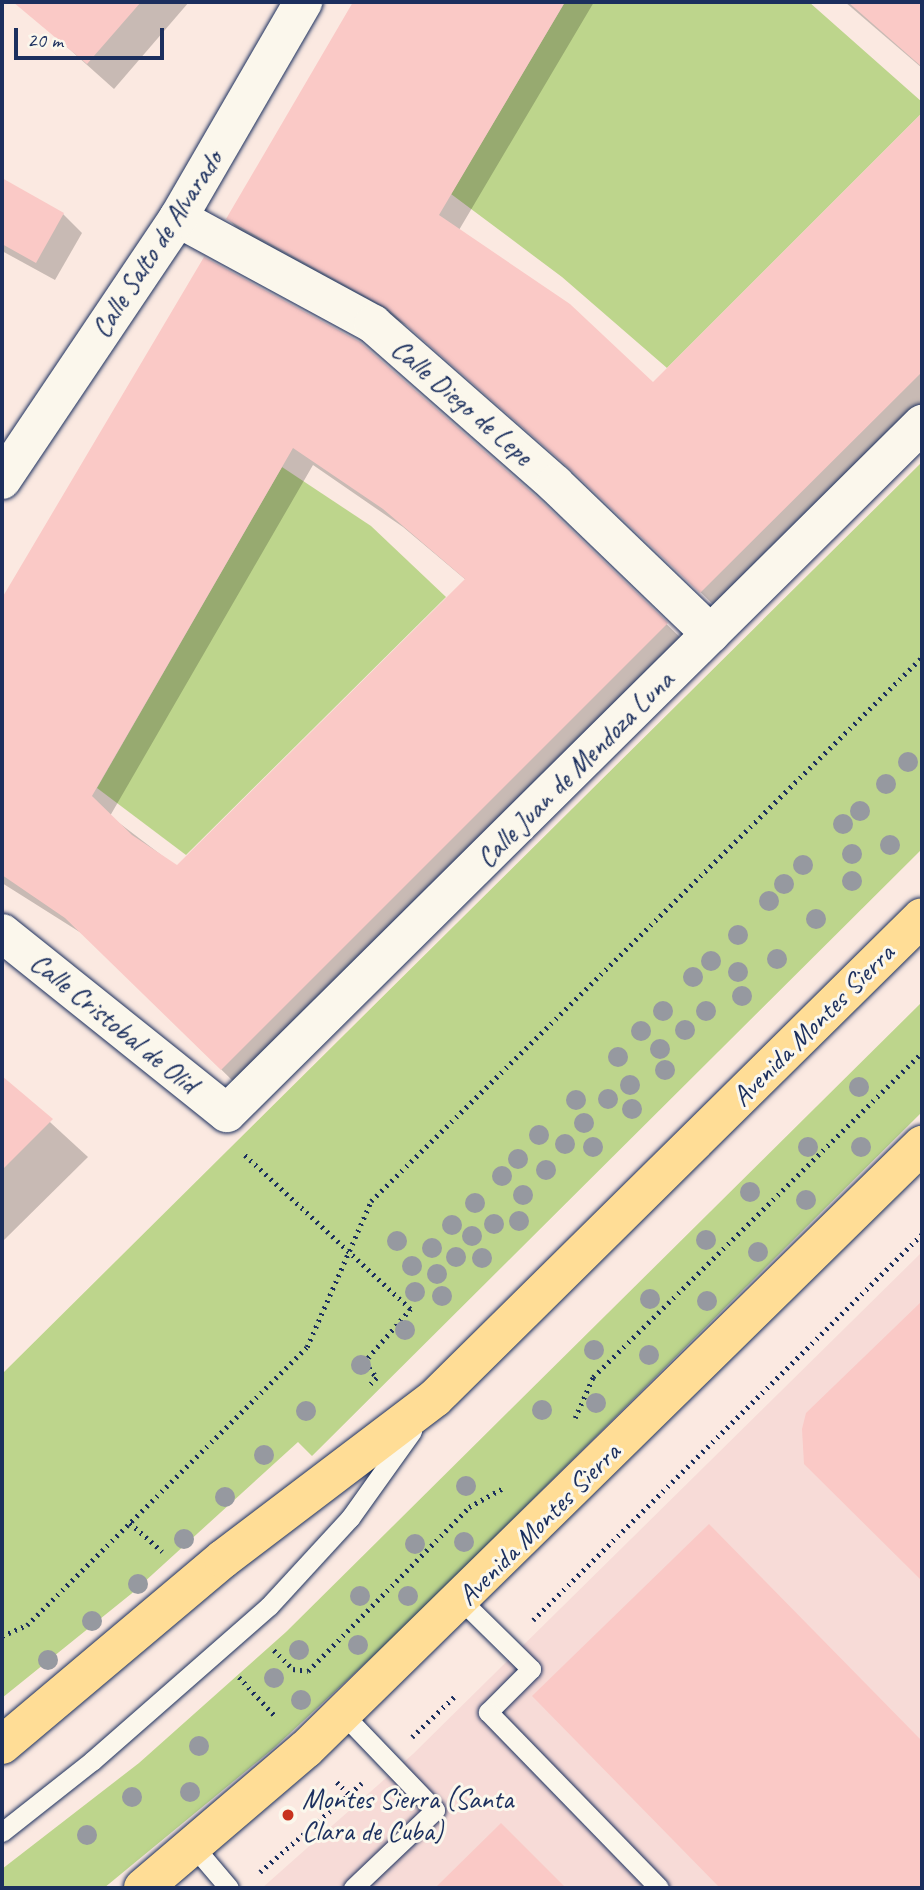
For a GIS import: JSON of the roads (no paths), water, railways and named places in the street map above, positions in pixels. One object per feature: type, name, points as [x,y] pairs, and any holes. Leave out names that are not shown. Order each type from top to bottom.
[{"type":"main road","name":"Avenida Montes Sierra","points":[[2,1745],[205,1575],[435,1398],[922,917]]},
{"type":"main road","name":"Avenida Montes Sierra","points":[[143,1888],[195,1848],[306,1749],[462,1601],[922,1144]]},
{"type":"street","name":"Calle Salto de Alvarado","points":[[2,480],[178,218],[303,2]]},
{"type":"street","name":"Calle Diego de Lepe","points":[[178,218],[373,324],[555,484],[711,634]]},
{"type":"street","name":"Calle Juan de Mendoza Luna","points":[[227,1113],[922,424]]},
{"type":"street","name":"Calle Cristobal de Olid","points":[[2,933],[227,1113]]},
{"type":"lane","name":"Avenida Montes Sierra","points":[[2,1832],[51,1795],[250,1623],[350,1518],[435,1398]]},
{"type":"lane","points":[[462,1601],[531,1669],[488,1712],[659,1888]]},
{"type":"lane","points":[[343,1714],[435,1810],[353,1888]]},
{"type":"lane","points":[[195,1848],[229,1888]]},
{"type":"place","name":"Montes Sierra (Santa Clara de Cuba)","points":[[288,1815]]}]
